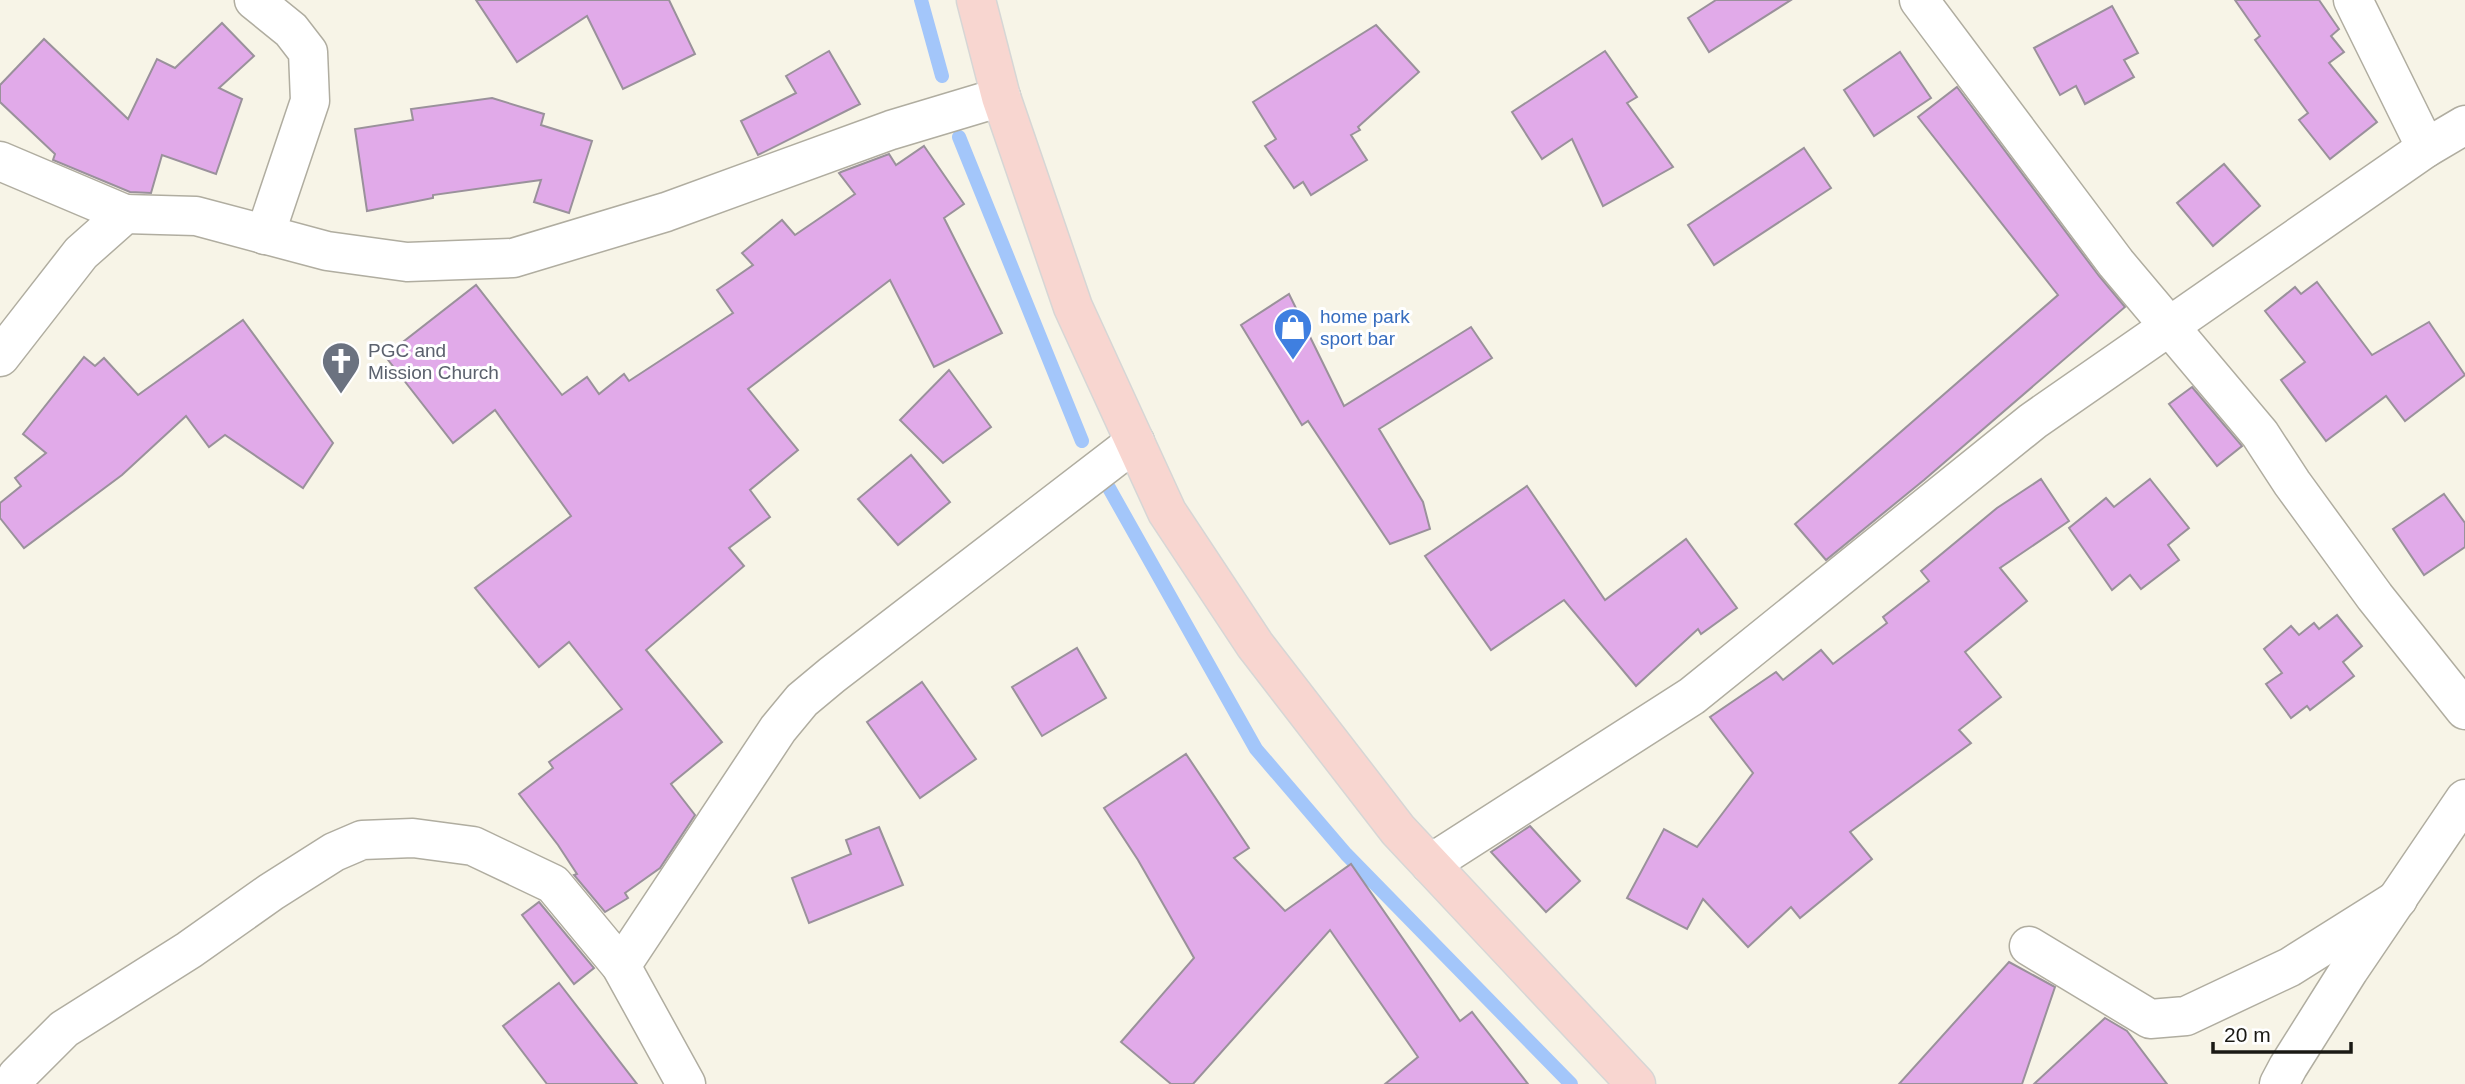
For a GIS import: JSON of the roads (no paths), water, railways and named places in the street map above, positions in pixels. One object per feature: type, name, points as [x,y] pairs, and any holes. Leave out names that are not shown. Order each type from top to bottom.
[{"type":"main road","points":[[976,0],[1000,97],[1073,307],[1167,512],[1255,645],[1398,830],[1636,1084]]},
{"type":"street","points":[[254,0],[291,30],[308,52],[310,101],[265,235]]},
{"type":"street","points":[[1919,0],[2116,263],[2260,433],[2292,483],[2375,597],[2465,709]]},
{"type":"street","points":[[2353,0],[2426,148]]},
{"type":"street","points":[[0,161],[125,214],[196,216],[327,251],[407,262],[513,258],[666,212],[891,130],[1000,97]]},
{"type":"street","points":[[1430,864],[1692,696],[2034,421],[2426,148],[2465,125]]},
{"type":"street","points":[[0,357],[81,253],[125,214]]},
{"type":"street","points":[[621,966],[778,729],[802,700],[1135,442]]},
{"type":"street","points":[[2279,1084],[2349,970],[2465,799]]},
{"type":"street","points":[[14,1084],[16,1076],[65,1029],[334,852],[362,840],[413,838],[473,846],[553,884],[621,966],[686,1084]]},
{"type":"street","points":[[2029,946],[2150,1019],[2186,1016],[2290,967],[2398,899]]},
{"type":"waterway","points":[[921,0],[942,76]]},
{"type":"waterway","points":[[959,137],[1082,441]]},
{"type":"waterway","points":[[1109,488],[1256,749],[1346,854],[1571,1084]]},
{"type":"place","name":"home park sport bar","points":[[1293,361]]},
{"type":"place","name":"PGC and Mission Church","points":[[341,395]]}]
